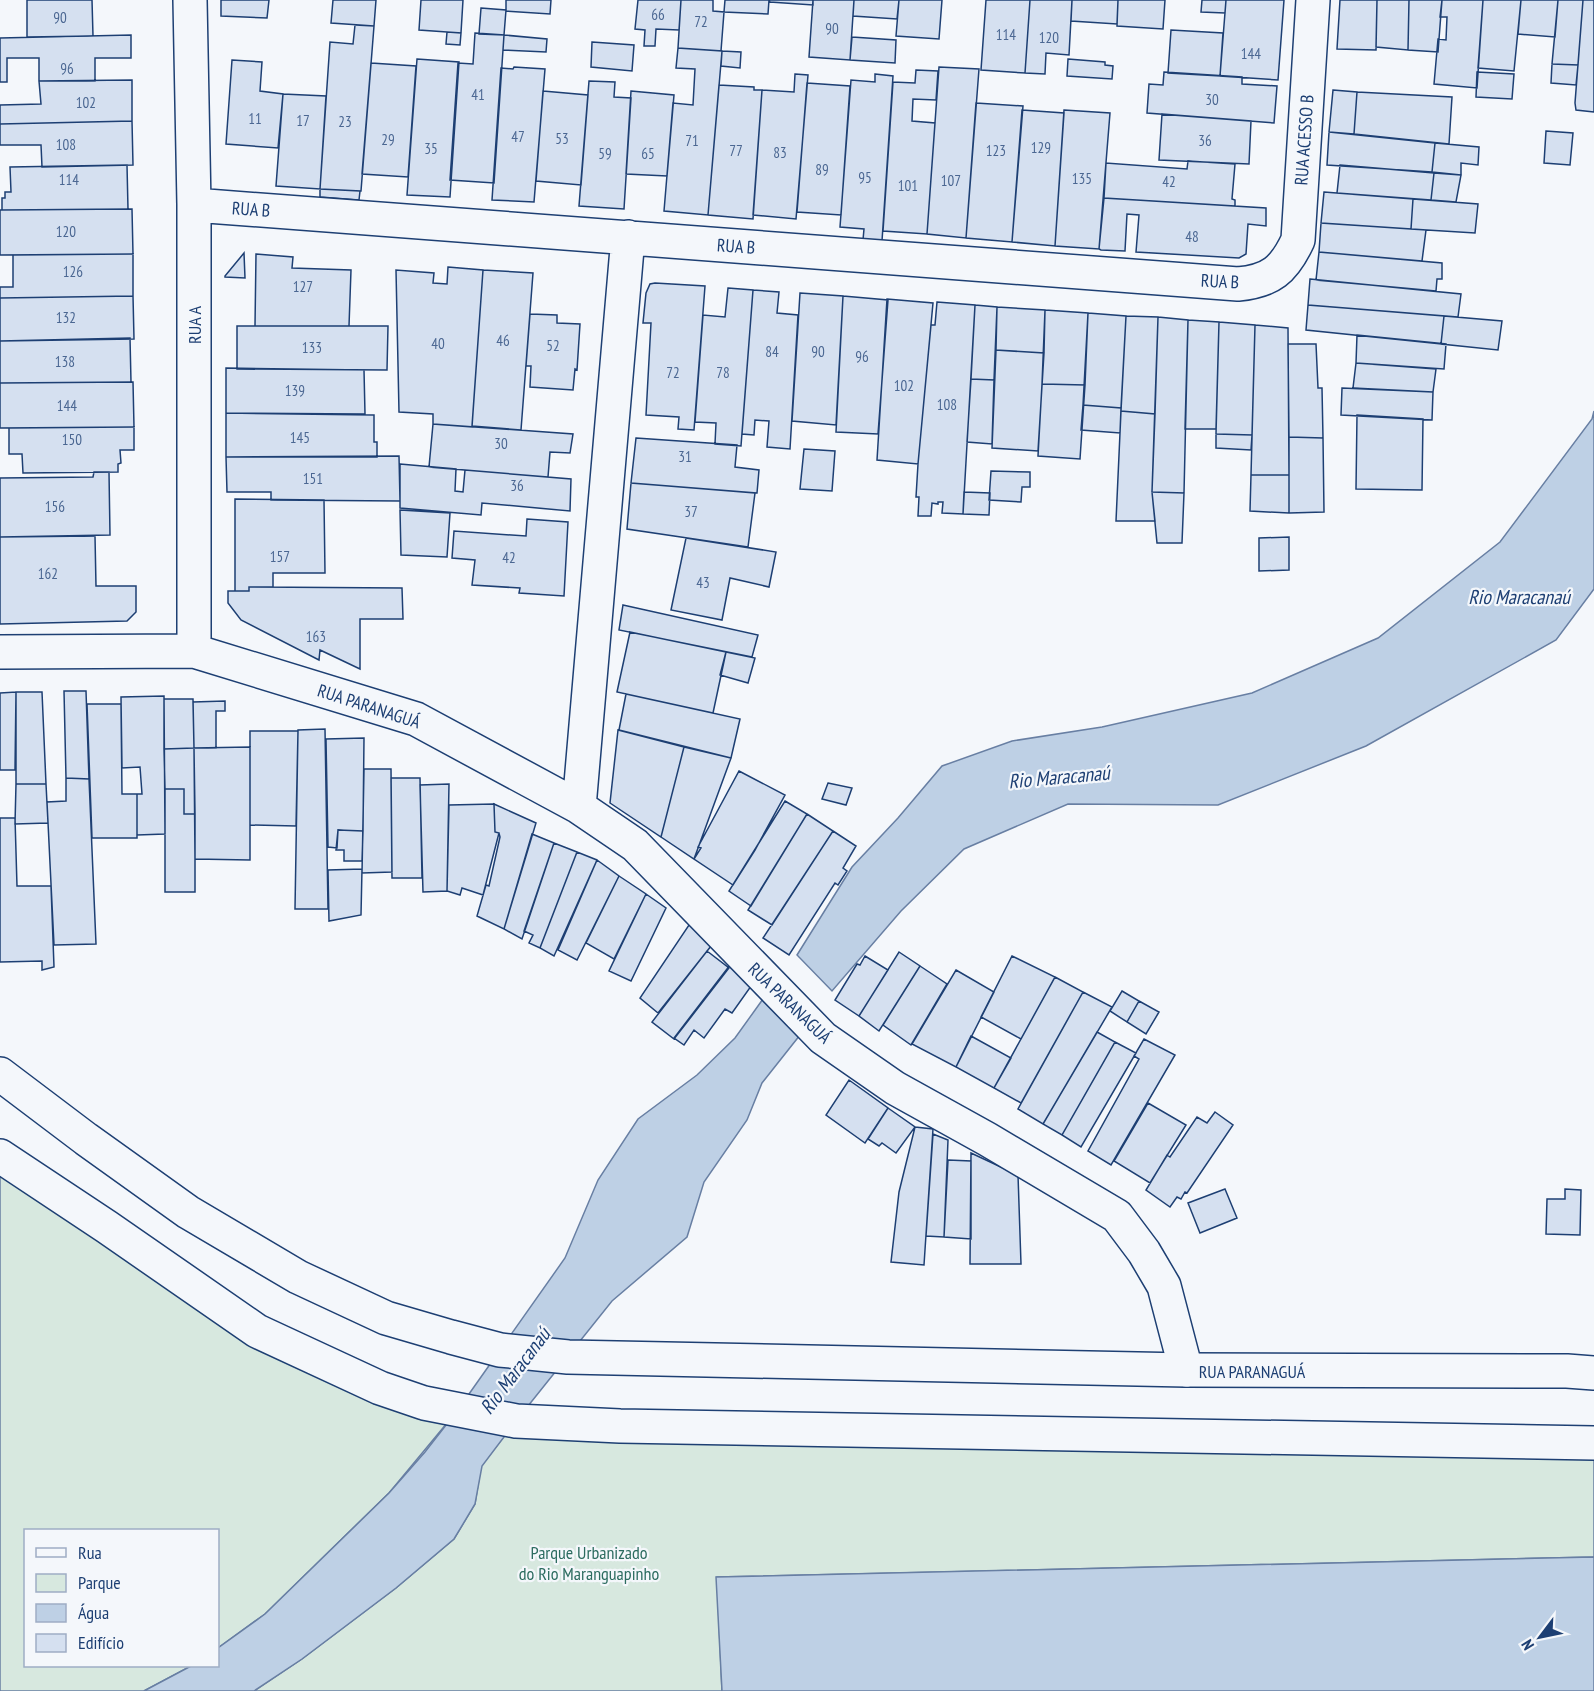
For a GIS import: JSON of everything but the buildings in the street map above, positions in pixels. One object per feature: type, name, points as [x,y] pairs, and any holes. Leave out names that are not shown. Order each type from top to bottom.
[{"type":"street","name":"RUA A","points":[[190,0],[194,205],[194,651]]},
{"type":"street","name":"RUA ACESSO B","points":[[1275,273],[1289,258],[1298,240],[1313,0]]},
{"type":"street","name":"RUA B","points":[[194,205],[1238,284],[1254,282],[1275,273]]},
{"type":"street","points":[[579,807],[628,237]]},
{"type":"street","name":"RUA PARANAGUÁ","points":[[0,652],[194,651],[416,719],[579,807],[635,845],[823,1038],[895,1088],[1117,1216],[1144,1252],[1164,1286],[1186,1370],[1567,1371],[1594,1373]]},
{"type":"street","points":[[0,1074],[188,1212],[298,1277],[386,1318],[500,1350],[568,1357],[1186,1370]]},
{"type":"street","points":[[0,1156],[257,1331],[380,1388],[457,1411],[516,1421],[620,1426],[1594,1443]]},
{"type":"green space","points":[[0,1156],[257,1331],[457,1411],[389,1493],[265,1614],[219,1647],[219,1529],[24,1529],[24,1667],[189,1667],[144,1691],[0,1691]]},
{"type":"green space","name":"Parque Urbanizado do Rio Maranguapinho","points":[[516,1421],[1594,1443],[1594,1557],[717,1577],[722,1691],[254,1691],[302,1659],[396,1588],[454,1539],[475,1504],[481,1466]]},
{"type":"water","name":"Rio Maracanaú","points":[[1594,411],[1594,589],[1556,640],[1366,746],[1218,805],[1068,804],[964,849],[901,911],[832,991],[797,955],[852,867],[942,766],[1012,741],[1102,727],[1252,693],[1378,638],[1500,542],[1592,419]]},
{"type":"water","name":"Rio Maracanaú","points":[[763,999],[800,1035],[762,1083],[747,1120],[704,1182],[687,1237],[612,1301],[516,1421],[482,1466],[475,1504],[454,1539],[396,1588],[302,1659],[254,1691],[144,1691],[189,1667],[219,1667],[219,1647],[265,1614],[389,1493],[457,1411],[565,1258],[598,1180],[638,1119],[697,1075],[735,1038]]},
{"type":"water","points":[[1594,1557],[1594,1691],[722,1691],[716,1577]]}]
